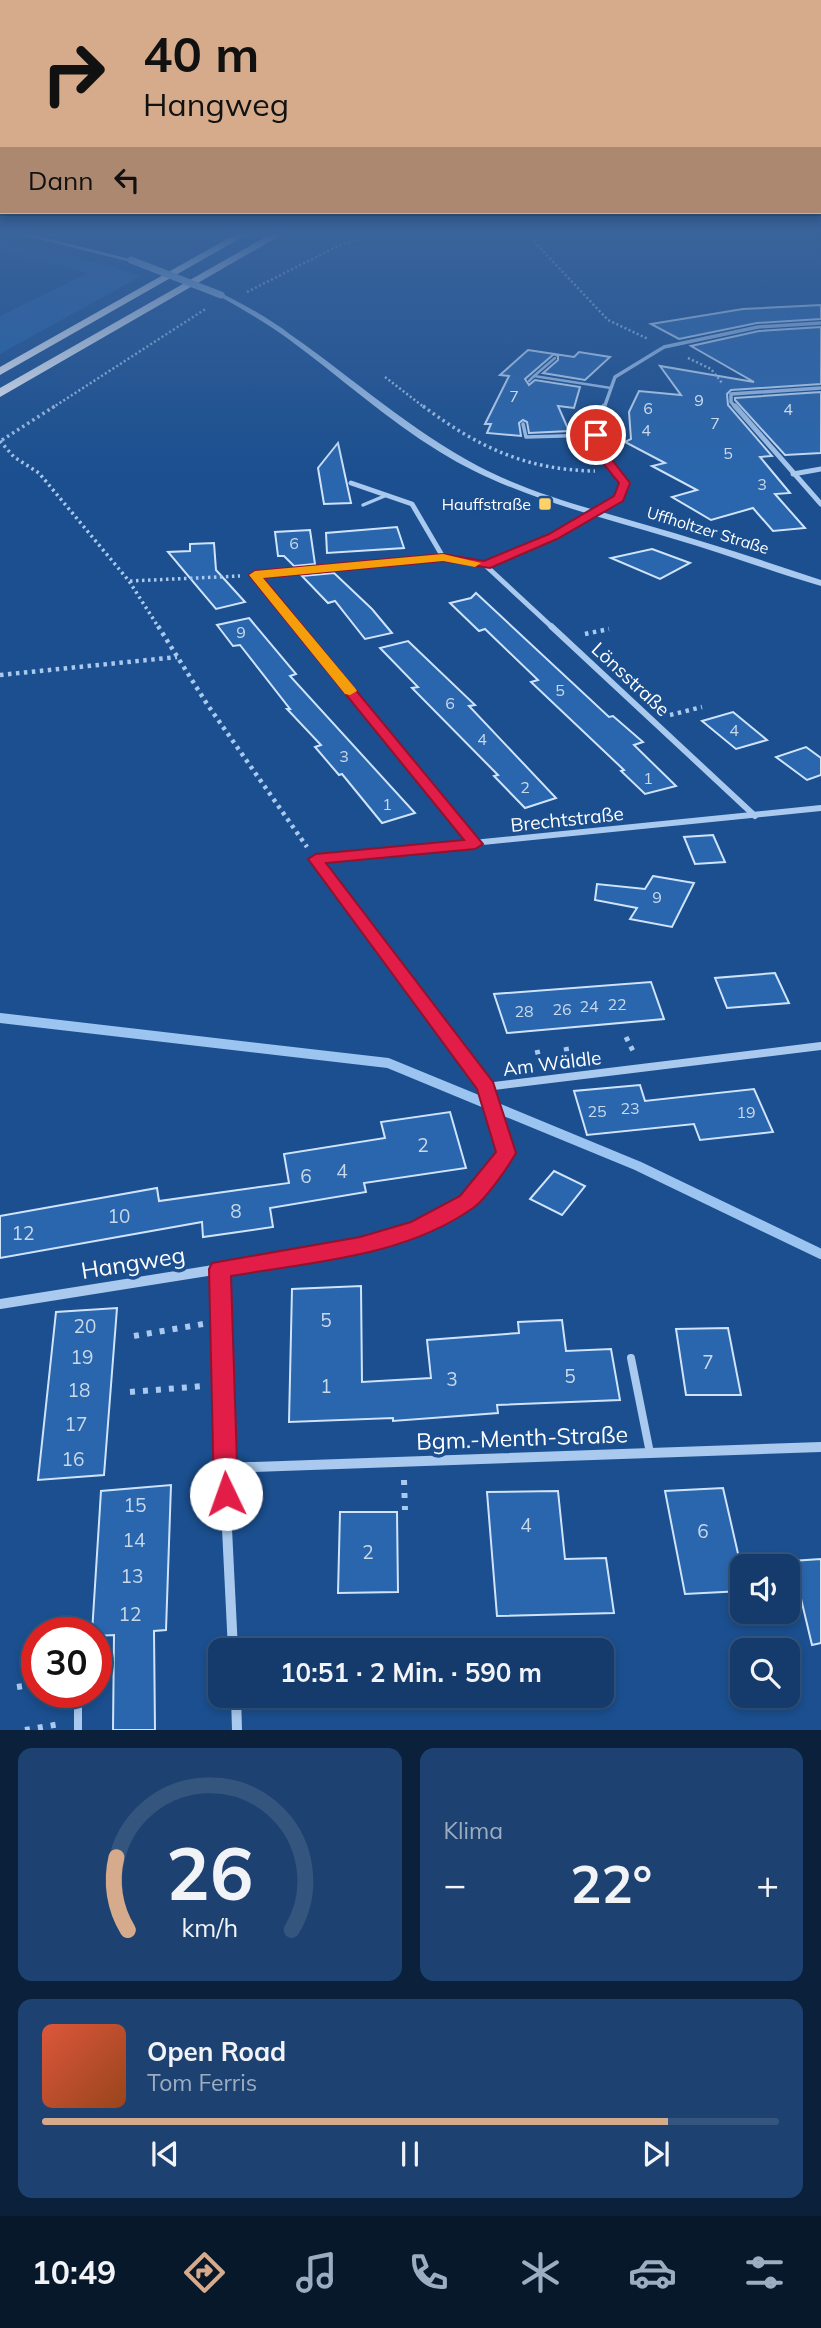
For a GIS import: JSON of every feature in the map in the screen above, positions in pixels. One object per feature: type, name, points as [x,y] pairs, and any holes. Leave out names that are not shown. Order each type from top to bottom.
[{"type":"highway","points":[[0,372],[99,316]]},
{"type":"highway","points":[[0,393],[135,316]]},
{"type":"street","name":"Uffholtzer Straße","points":[[258,316],[289,334],[347,382],[430,444],[479,470],[595,513],[821,583]]},
{"type":"street","points":[[255,575],[443,557],[485,565],[553,536],[619,498],[625,483],[614,469],[595,432],[615,377],[664,347],[758,327],[821,323]]},
{"type":"street","points":[[821,388],[731,394],[731,402],[821,504]]},
{"type":"street","points":[[793,474],[821,469]]},
{"type":"street","points":[[351,483],[412,504],[443,557]]},
{"type":"street","name":"Lönsstraße","points":[[485,565],[755,816]]},
{"type":"street","points":[[255,575],[475,844]]},
{"type":"street","name":"Brechtstraße","points":[[316,859],[821,808]]},
{"type":"street","name":"Am Wäldle","points":[[316,859],[486,1087],[821,1046]]},
{"type":"street","name":"Hangweg","points":[[0,1304],[360,1246],[418,1228],[467,1202],[506,1153],[486,1087]]},
{"type":"street","points":[[220,1269],[224,1468],[232,1638]]},
{"type":"street","name":"Bgm.-Menth-Straße","points":[[224,1468],[821,1447]]},
{"type":"street","points":[[236,1708],[237,1730]]},
{"type":"lane","points":[[529,381],[555,358]]},
{"type":"lane","points":[[534,376],[611,388]]},
{"type":"lane","points":[[523,424],[526,437],[596,435]]},
{"type":"lane","points":[[363,505],[387,495]]},
{"type":"lane","points":[[631,1359],[650,1453]]},
{"type":"path","points":[[195,316],[1,440],[14,457],[39,473],[129,581],[177,657],[316,859]]},
{"type":"path","points":[[385,377],[451,428],[506,456],[540,469],[556,471],[614,469]]},
{"type":"path","points":[[129,581],[255,575]]},
{"type":"path","points":[[0,675],[177,657]]},
{"type":"path","points":[[652,720],[702,706]]},
{"type":"path","points":[[134,1336],[221,1321]]},
{"type":"path","points":[[130,1392],[222,1384]]},
{"type":"path","points":[[404,1462],[405,1510]]},
{"type":"path","points":[[17,1687],[21,1686]]},
{"type":"path","points":[[25,1730],[78,1725]]},
{"type":"shaded area","points":[[1,316],[69,316],[0,354]]},
{"type":"building","points":[[702,316],[821,316],[821,319],[757,323],[679,339],[651,324]]},
{"type":"building","points":[[821,327],[821,384],[731,390],[727,394],[728,405],[772,456],[760,457],[790,493],[775,494],[805,528],[773,531],[753,508],[711,520],[672,497],[697,490],[652,466],[665,463],[625,442],[631,439],[629,412],[639,391],[681,395],[660,366],[754,382],[691,346],[759,331]]},
{"type":"building","points":[[528,350],[574,357],[579,352],[610,357],[585,380],[543,373],[558,360],[558,356],[554,354],[525,379],[529,385],[535,380],[580,387],[574,408],[558,406],[569,431],[529,433],[527,422],[523,420],[519,423],[521,436],[487,433],[491,424],[485,424],[509,376],[500,375]]},
{"type":"building","points":[[821,392],[821,453],[785,455],[735,400],[735,398]]},
{"type":"building","points":[[338,443],[351,503],[324,504],[318,468]]},
{"type":"building","points":[[397,527],[404,548],[327,553],[326,533]]},
{"type":"building","points":[[310,530],[315,564],[294,566],[284,556],[278,556],[275,532]]},
{"type":"building","points":[[214,543],[216,570],[245,602],[216,609],[168,552],[190,551],[190,544]]},
{"type":"building","points":[[652,549],[690,563],[660,579],[611,558]]},
{"type":"building","points":[[334,573],[372,609],[392,633],[365,639],[335,601],[328,603],[302,576]]},
{"type":"building","points":[[476,593],[609,717],[613,716],[643,742],[634,745],[676,786],[645,794],[621,771],[624,770],[531,682],[538,680],[485,629],[479,631],[450,603],[471,598]]},
{"type":"building","points":[[249,618],[296,674],[290,676],[415,813],[382,823],[342,774],[339,775],[315,747],[321,745],[287,709],[290,709],[240,645],[233,646],[217,625]]},
{"type":"building","points":[[408,641],[475,705],[469,706],[556,798],[525,808],[494,776],[498,775],[412,688],[418,687],[380,648]]},
{"type":"building","points":[[733,712],[767,740],[736,749],[702,721]]},
{"type":"building","points":[[806,747],[821,758],[821,775],[807,780],[776,757]]},
{"type":"building","points":[[713,835],[725,862],[695,864],[684,837]]},
{"type":"building","points":[[653,876],[694,883],[672,927],[630,919],[637,908],[595,900],[597,884],[645,889]]},
{"type":"building","points":[[775,973],[789,1003],[727,1008],[715,978]]},
{"type":"building","points":[[651,982],[664,1019],[507,1033],[494,994]]},
{"type":"building","points":[[640,1085],[645,1101],[754,1089],[773,1132],[700,1140],[694,1124],[587,1135],[574,1091]]},
{"type":"building","points":[[450,1112],[466,1168],[364,1183],[366,1192],[270,1208],[273,1227],[203,1237],[202,1222],[0,1258],[0,1216],[157,1188],[159,1201],[289,1183],[284,1154],[385,1138],[381,1122]]},
{"type":"building","points":[[554,1171],[585,1186],[562,1215],[530,1199]]},
{"type":"building","points":[[361,1286],[362,1382],[431,1378],[427,1340],[519,1333],[518,1322],[562,1320],[566,1351],[611,1349],[620,1400],[497,1405],[498,1413],[393,1421],[393,1418],[289,1422],[292,1289]]},
{"type":"building","points":[[117,1308],[104,1475],[38,1480],[56,1312]]},
{"type":"building","points":[[728,1328],[741,1395],[686,1395],[676,1329]]},
{"type":"building","points":[[171,1485],[166,1630],[154,1631],[155,1730],[113,1730],[112,1617],[93,1617],[101,1491]]},
{"type":"building","points":[[723,1488],[738,1554],[730,1554],[730,1592],[685,1594],[665,1491]]},
{"type":"building","points":[[558,1491],[565,1559],[606,1558],[614,1613],[497,1616],[487,1492]]},
{"type":"building","points":[[340,1512],[397,1512],[398,1592],[338,1593]]},
{"type":"building","points":[[821,1559],[821,1643],[812,1645],[800,1595],[800,1560]]},
{"type":"waterway","points":[[0,1018],[388,1063],[638,1166],[821,1254]]},
{"type":"slow traffic","points":[[350,691],[255,575],[443,557],[475,563]]},
{"type":"place","name":"Hauffstraße","points":[[545,504]]},
{"type":"route","points":[[226,1494],[220,1269],[360,1246],[418,1228],[467,1202],[506,1153],[486,1087],[316,859],[475,844],[255,575],[443,557],[485,565],[553,536],[619,498],[625,483],[608,462],[596,435]]}]
